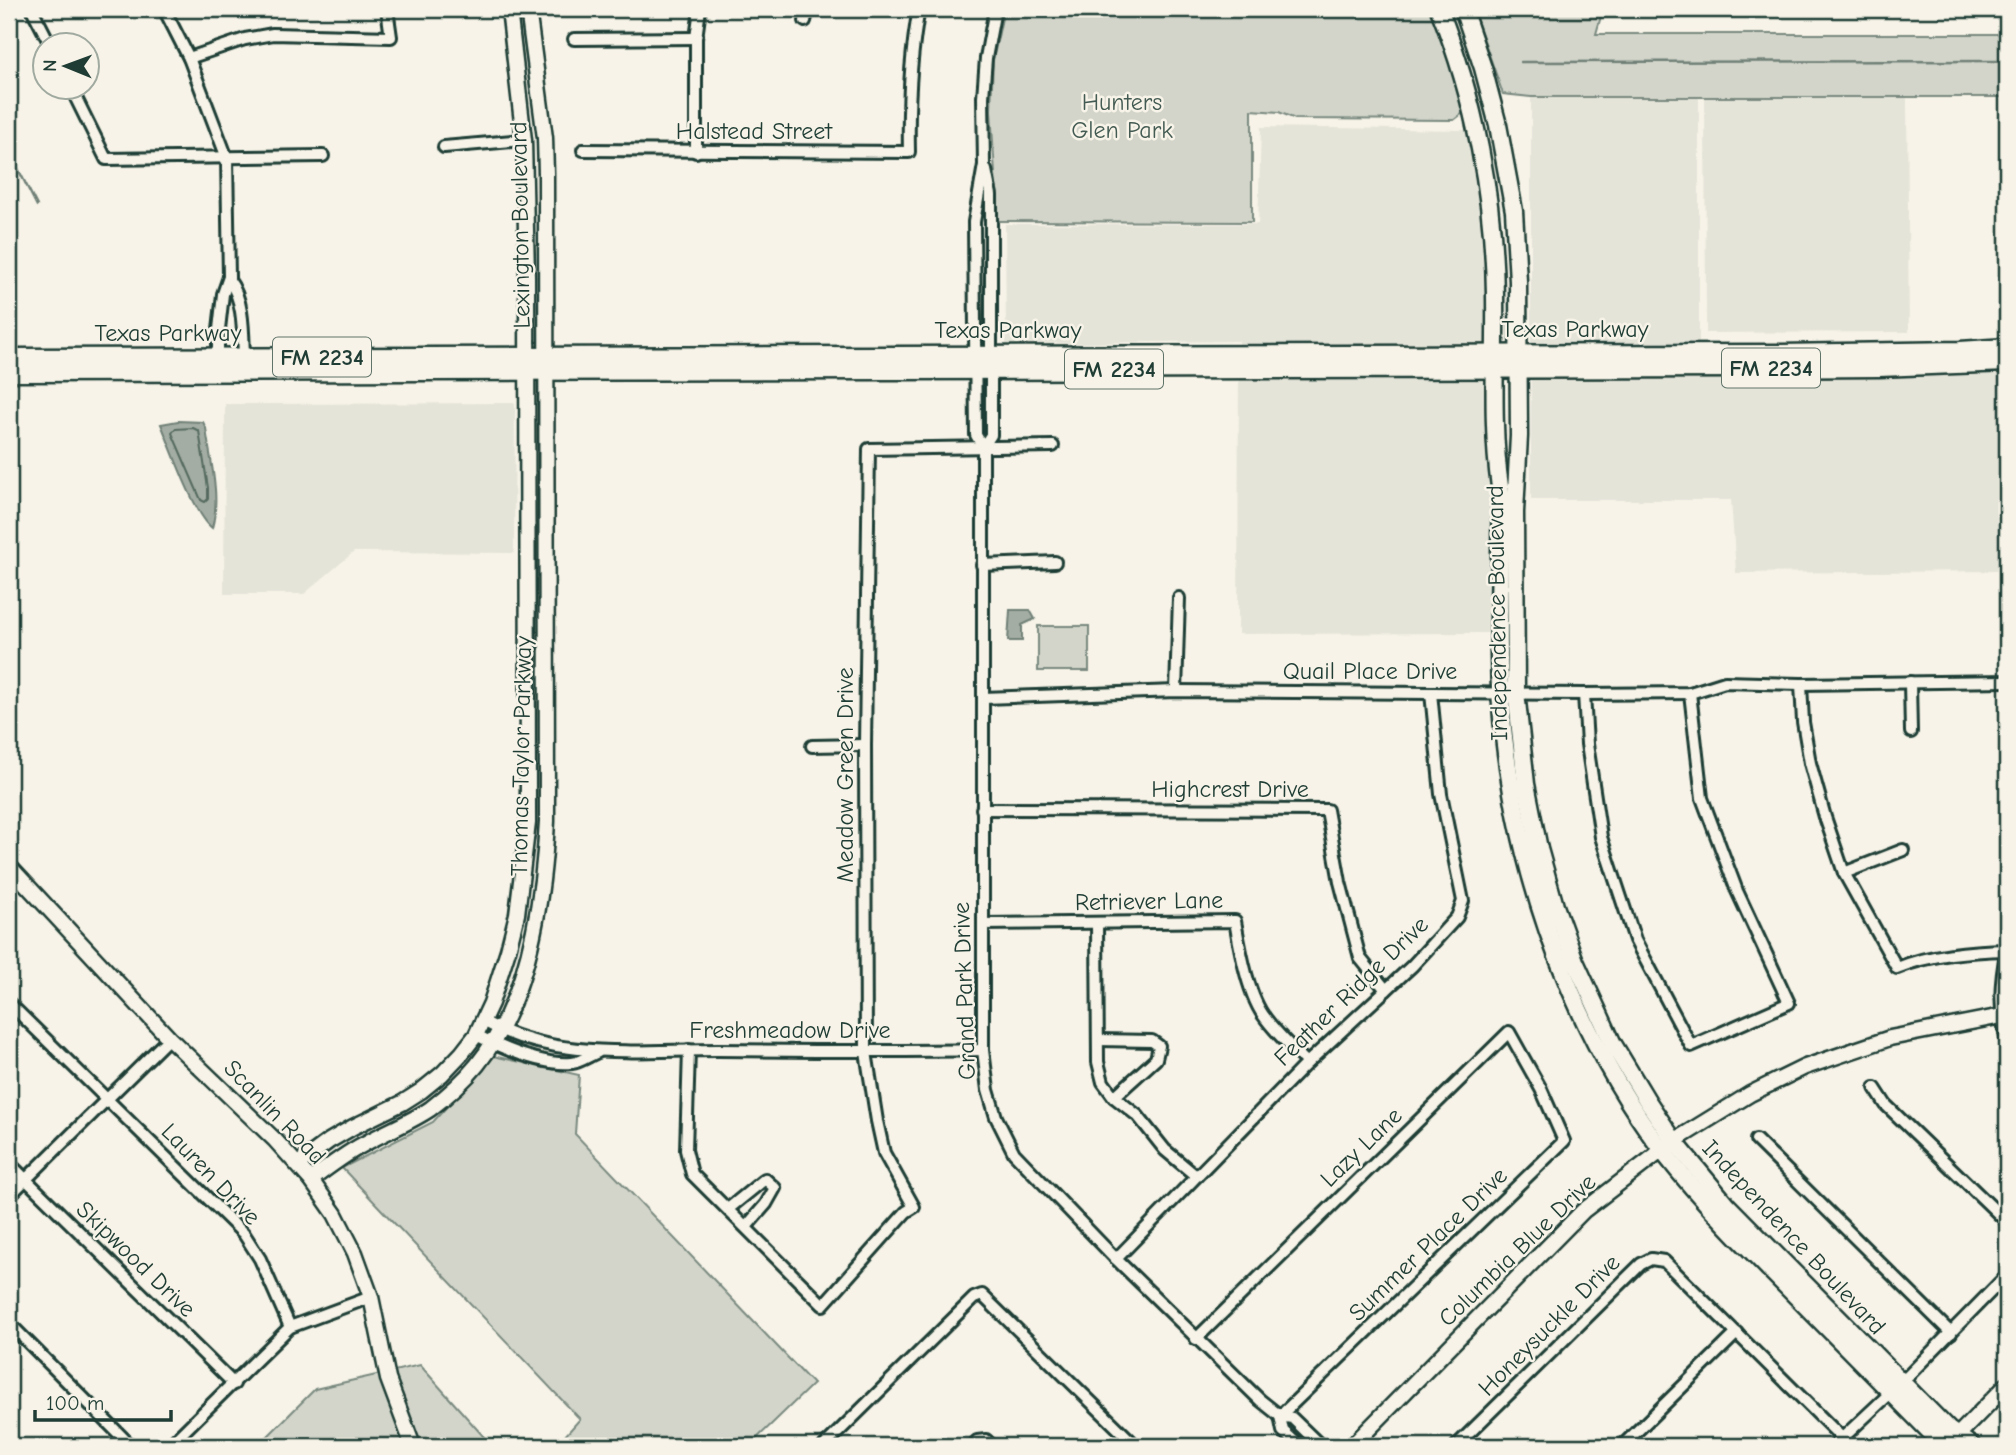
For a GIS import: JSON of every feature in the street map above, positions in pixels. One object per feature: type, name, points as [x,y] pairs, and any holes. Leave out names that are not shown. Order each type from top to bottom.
[{"type":"main road","name":"Independence Boulevard","points":[[1438,9],[1464,83],[1475,127],[1489,208],[1496,296],[1496,459],[1508,515]]},
{"type":"main road","name":"Independence Boulevard","points":[[1463,9],[1483,68],[1498,125],[1514,211],[1518,281],[1519,460],[1508,515],[1508,692],[1504,735],[1511,786],[1532,850],[1541,912],[1562,968],[1586,1004],[1619,1083],[1669,1146],[1726,1204],[1781,1271],[1949,1443],[1972,1446]]},
{"type":"main road","points":[[1475,127],[1498,125]]},
{"type":"main road","name":"Texas Parkway","points":[[984,362],[1140,369],[1258,369],[2007,348]]},
{"type":"main road","points":[[1140,369],[1146,362],[1160,362],[1166,354]]},
{"type":"main road","name":"Texas Parkway","points":[[9,358],[218,364],[545,364],[984,362],[1166,354],[1288,354],[1495,361]]},
{"type":"main road","points":[[1258,369],[1268,362],[1279,362],[1288,354]]},
{"type":"main road","points":[[1752,368],[1757,361],[1772,361],[1781,354]]},
{"type":"main road","name":"Texas Parkway","points":[[9,372],[218,364],[244,357],[526,364]]},
{"type":"main road","name":"Texas Parkway","points":[[1518,361],[1752,368],[1892,367],[2007,362]]},
{"type":"street","points":[[32,9],[44,32]]},
{"type":"street","points":[[164,9],[188,58],[227,158],[229,280],[223,294],[218,364]]},
{"type":"street","points":[[188,58],[245,39],[273,34],[391,37],[387,9]]},
{"type":"street","name":"Lexington Boulevard","points":[[509,9],[524,140],[526,364]]},
{"type":"street","name":"Lexington Boulevard","points":[[528,9],[545,138],[545,364]]},
{"type":"street","points":[[696,152],[695,38],[700,9]]},
{"type":"street","points":[[805,21],[808,9]]},
{"type":"street","name":"Halstead Street","points":[[583,150],[909,152],[908,103],[913,41],[919,9]]},
{"type":"street","name":"Grand Park Drive","points":[[995,9],[986,58],[983,97],[984,165],[975,222],[991,435],[983,447],[982,565],[983,1050],[988,1090],[996,1117],[1014,1153],[1196,1339],[1260,1400],[1280,1416],[1292,1418],[1321,1446]]},
{"type":"street","points":[[574,39],[695,38]]},
{"type":"street","points":[[78,102],[106,159],[323,156]]},
{"type":"street","points":[[444,147],[524,140]]},
{"type":"street","name":"Grand Park Drive","points":[[984,165],[992,195],[984,362]]},
{"type":"street","points":[[525,174],[546,173]]},
{"type":"street","points":[[229,280],[238,292],[244,357]]},
{"type":"street","name":"Thomas Taylor Parkway","points":[[298,1164],[328,1141],[402,1103],[442,1074],[476,1035],[495,991],[508,950],[517,914],[528,822],[526,364]]},
{"type":"street","name":"Thomas Taylor Parkway","points":[[310,1180],[354,1150],[429,1109],[451,1092],[477,1065],[501,1029],[519,984],[536,919],[546,848],[545,364]]},
{"type":"street","points":[[983,447],[1053,446]]},
{"type":"street","name":"Meadow Green Drive","points":[[746,1227],[823,1305],[914,1206],[884,1153],[866,1052],[865,745],[869,449],[983,447]]},
{"type":"street","points":[[527,520],[547,521]]},
{"type":"street","points":[[982,565],[1055,562]]},
{"type":"street","points":[[1176,691],[1179,598]]},
{"type":"street","name":"Quail Place Drive","points":[[983,698],[1176,691],[1584,694],[1690,692],[1725,682],[1801,684],[2007,681]]},
{"type":"street","points":[[1910,682],[1911,732]]},
{"type":"street","points":[[1801,684],[1803,722],[1810,763],[1825,817],[1844,873],[1897,968],[1939,957],[2007,949],[2001,982],[2007,1042]]},
{"type":"street","points":[[1584,694],[1587,744],[1601,837],[1635,940],[1691,1046],[1789,1003],[1737,891],[1702,798],[1690,692]]},
{"type":"street","name":"Feather Ridge Drive","points":[[1116,1259],[1307,1063],[1412,966],[1457,917],[1463,901],[1441,794],[1431,693]]},
{"type":"street","points":[[813,746],[865,745]]},
{"type":"street","name":"Highcrest Drive","points":[[982,809],[1327,810],[1340,882],[1360,958],[1386,990]]},
{"type":"street","points":[[1844,873],[1903,850]]},
{"type":"street","name":"Scanlin Road","points":[[9,866],[169,1038],[298,1164],[335,1214],[355,1253],[371,1297],[388,1379],[413,1446]]},
{"type":"street","name":"Retriever Lane","points":[[983,924],[1235,921],[1249,984],[1264,1017],[1307,1063]]},
{"type":"street","points":[[1097,923],[1098,1062],[1103,1082],[1115,1097],[1138,1116],[1165,1150],[1196,1176]]},
{"type":"street","name":"Lauren Drive","points":[[9,1003],[244,1234],[260,1259],[290,1326]]},
{"type":"street","name":"Columbia Blue Drive","points":[[1352,1446],[1583,1211],[1669,1146],[1750,1094],[1805,1067],[1890,1038],[2004,1015]]},
{"type":"street","name":"Freshmeadow Drive","points":[[483,1021],[529,1040],[598,1052],[983,1050]]},
{"type":"street","name":"Lazy Lane","points":[[1196,1339],[1509,1032],[1541,1089]]},
{"type":"street","name":"Freshmeadow Drive","points":[[476,1035],[520,1054],[550,1062],[574,1063],[598,1052]]},
{"type":"street","points":[[9,1196],[169,1038]]},
{"type":"street","points":[[1099,1040],[1152,1041],[1159,1046],[1156,1059],[1115,1097]]},
{"type":"street","points":[[689,1050],[686,1150],[692,1174],[746,1227],[766,1205],[775,1188],[765,1179],[728,1209]]},
{"type":"street","points":[[1875,1088],[1886,1105],[2007,1222]]},
{"type":"street","name":"Summer Place Drive","points":[[1280,1416],[1564,1141],[1541,1089]]},
{"type":"street","points":[[1756,1140],[1951,1333]]},
{"type":"street","name":"Skipwood Drive","points":[[9,1163],[233,1384]]},
{"type":"street","name":"Honeysuckle Drive","points":[[1456,1446],[1641,1264],[1651,1259],[1664,1261],[1737,1333]]},
{"type":"street","points":[[1622,1446],[1737,1333],[1838,1442],[2007,1275]]},
{"type":"street","points":[[824,1446],[974,1298],[982,1295],[1136,1446]]},
{"type":"street","points":[[169,1446],[290,1326],[371,1297]]},
{"type":"street","points":[[9,1323],[131,1446]]},
{"type":"street","points":[[1949,1443],[2007,1385]]},
{"type":"street","name":"Grand Park Drive","points":[[1280,1416],[1283,1430],[1299,1446]]},
{"type":"street","points":[[973,1446],[978,1441],[986,1440],[992,1446]]},
{"type":"shaded area","points":[[1699,96],[1699,378],[2007,372],[2007,571],[1736,573],[1731,500],[1531,500],[1531,97]]},
{"type":"shaded area","points":[[1907,96],[1909,332],[1706,333],[1705,97]]},
{"type":"shaded area","points":[[1261,127],[1466,130],[1473,145],[1487,251],[1490,633],[1238,634],[1239,341],[1006,344],[1005,224],[1258,224]]},
{"type":"shaded area","points":[[515,403],[514,553],[354,552],[304,594],[224,594],[225,404]]},
{"type":"green space","name":"Hunters Glen Park","points":[[1004,9],[1434,9],[1463,101],[1463,113],[1454,120],[1295,119],[1279,112],[1252,110],[1252,222],[998,221],[991,110],[993,60]]},
{"type":"green space","points":[[1473,9],[1603,9],[1596,34],[2007,34],[2007,97],[1531,97],[1503,94]]},
{"type":"green space","points":[[1038,626],[1089,626],[1089,671],[1038,671]]},
{"type":"green space","points":[[493,1056],[579,1075],[575,1134],[813,1384],[749,1446],[556,1446],[580,1419],[342,1168],[433,1122]]},
{"type":"green space","points":[[420,1365],[492,1446],[258,1446],[315,1389]]},
{"type":"water","points":[[178,421],[203,422],[206,428],[215,491],[212,528],[191,495],[161,424]]},
{"type":"water","points":[[1010,610],[1030,610],[1035,619],[1022,625],[1022,641],[1008,641]]},
{"type":"waterway","points":[[1521,62],[2007,61]]},
{"type":"waterway","points":[[9,151],[37,206]]}]
